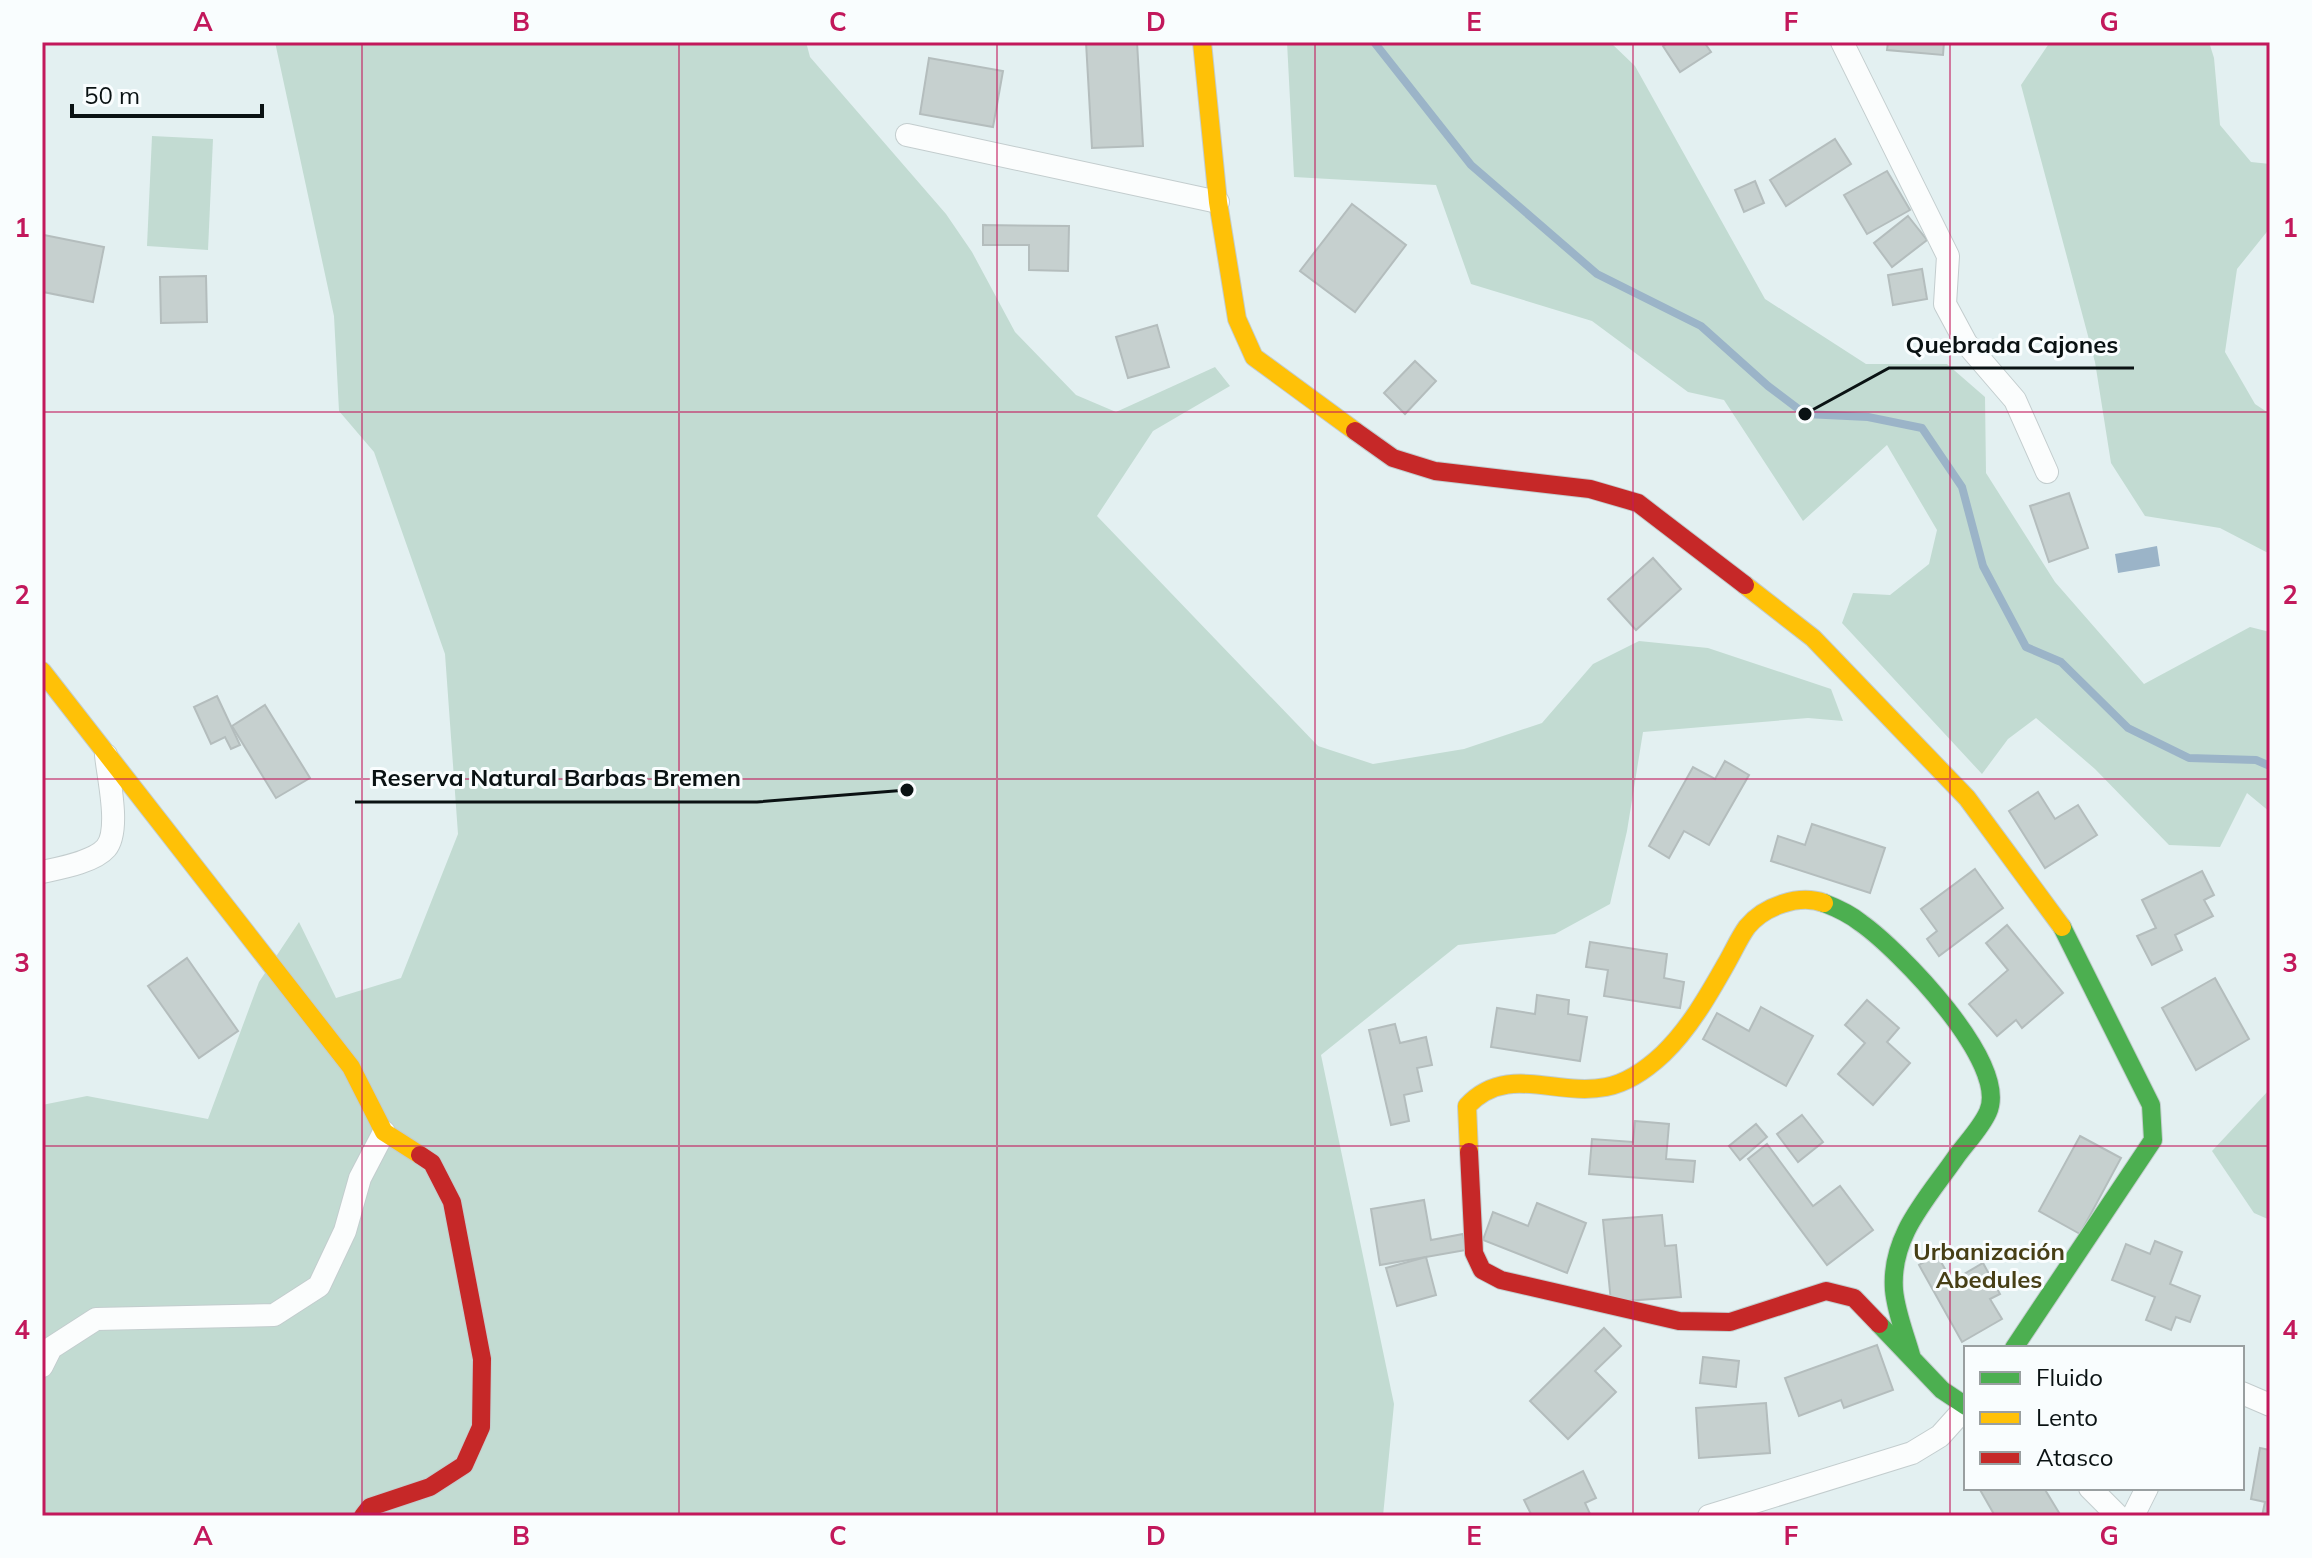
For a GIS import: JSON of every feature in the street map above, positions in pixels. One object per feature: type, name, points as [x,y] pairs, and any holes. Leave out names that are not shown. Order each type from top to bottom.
[{"type":"street","points":[[1202,42],[1218,202],[1237,319],[1254,357],[1393,458],[1435,471],[1590,489],[1638,503],[1813,638],[1967,798],[2065,932],[2151,1105],[2153,1140],[2015,1346]]},
{"type":"street","points":[[1842,42],[1948,256],[1945,304],[1966,343],[2015,400],[2047,472]]},
{"type":"street","points":[[907,135],[1218,202]]},
{"type":"street","points":[[42,671],[351,1067],[384,1132],[432,1163],[452,1202],[482,1359],[481,1427],[464,1465],[430,1487],[370,1507],[363,1516]]},
{"type":"street","points":[[42,872],[76,864],[106,848],[114,830],[106,755]]},
{"type":"street","points":[[1911,1355],[1894,1293],[1894,1259],[1905,1230],[1989,1110],[1989,1087],[1982,1060],[1940,998],[1859,920],[1819,900],[1791,901],[1765,911],[1748,926],[1672,1046],[1625,1081],[1597,1090],[1509,1083],[1483,1090],[1467,1106],[1474,1253],[1482,1270],[1501,1280],[1590,1298],[1679,1321],[1730,1322],[1826,1291],[1854,1298],[1942,1390],[1964,1406]]},
{"type":"street","points":[[42,1366],[51,1348],[96,1319],[274,1315],[319,1286],[345,1231],[360,1178],[384,1132]]},
{"type":"street","points":[[2244,1394],[2270,1405]]},
{"type":"street","points":[[1709,1516],[1912,1453],[1940,1436],[1964,1409]]},
{"type":"street","points":[[2092,1490],[2118,1516]]},
{"type":"street","points":[[2133,1516],[2146,1490]]},
{"type":"green space","points":[[275,42],[806,42],[810,57],[946,214],[972,252],[1015,332],[1076,395],[1116,412],[1215,367],[1230,386],[1153,431],[1097,516],[1318,746],[1373,764],[1464,749],[1542,723],[1593,664],[1639,641],[1708,648],[1831,689],[1843,721],[1808,718],[1643,732],[1627,831],[1610,904],[1555,934],[1458,945],[1321,1055],[1394,1404],[1383,1516],[42,1516],[42,1105],[87,1096],[208,1119],[259,982],[299,922],[336,998],[401,978],[458,834],[445,654],[374,452],[339,411],[334,316]]},
{"type":"green space","points":[[1287,42],[1610,42],[1635,66],[1765,299],[1866,364],[1947,364],[1985,397],[1986,473],[2055,582],[2144,684],[2250,627],[2270,632],[2270,812],[2247,793],[2220,847],[2169,845],[2095,769],[2036,718],[2008,739],[1982,774],[1842,623],[1853,593],[1890,595],[1929,564],[1937,530],[1887,445],[1803,521],[1724,400],[1688,392],[1592,321],[1471,284],[1436,185],[1294,177]]},
{"type":"green space","points":[[2050,42],[2209,42],[2214,58],[2220,125],[2251,162],[2270,164],[2270,228],[2237,269],[2225,352],[2255,404],[2270,414],[2270,554],[2220,528],[2145,516],[2111,463],[2095,362],[2021,85]]},
{"type":"green space","points":[[152,136],[213,139],[208,250],[147,246]]},
{"type":"green space","points":[[2270,1089],[2270,1220],[2254,1213],[2212,1151]]},
{"type":"water","points":[[2157,546],[2160,566],[2118,573],[2115,554]]},
{"type":"building","points":[[1086,42],[1137,42],[1143,146],[1092,148]]},
{"type":"building","points":[[1670,42],[1704,42],[1711,52],[1680,72],[1663,46]]},
{"type":"building","points":[[1888,42],[1944,42],[1943,55],[1887,50]]},
{"type":"building","points":[[929,58],[1003,71],[993,127],[920,114]]},
{"type":"building","points":[[1835,139],[1851,164],[1786,206],[1770,180]]},
{"type":"building","points":[[1887,171],[1910,210],[1867,234],[1844,195]]},
{"type":"building","points":[[1755,181],[1764,203],[1744,212],[1735,190]]},
{"type":"building","points":[[1352,204],[1406,245],[1355,312],[1300,271]]},
{"type":"building","points":[[1908,216],[1927,240],[1892,267],[1874,243]]},
{"type":"building","points":[[983,225],[1069,226],[1068,271],[1029,270],[1029,245],[983,245]]},
{"type":"building","points":[[44,235],[104,247],[93,302],[43,292],[42,296]]},
{"type":"building","points":[[1922,269],[1927,299],[1893,305],[1888,275]]},
{"type":"building","points":[[206,276],[207,322],[161,323],[160,277]]},
{"type":"building","points":[[1157,325],[1169,367],[1128,378],[1116,337]]},
{"type":"building","points":[[1415,361],[1436,381],[1405,414],[1384,393]]},
{"type":"building","points":[[2069,493],[2088,548],[2049,562],[2030,506]]},
{"type":"building","points":[[1653,558],[1681,589],[1636,630],[1608,599]]},
{"type":"building","points":[[217,696],[240,745],[231,749],[225,737],[211,744],[194,707]]},
{"type":"building","points":[[265,705],[310,778],[276,798],[232,726]]},
{"type":"building","points":[[1725,761],[1749,775],[1709,845],[1684,831],[1669,858],[1649,846],[1693,767],[1715,779]]},
{"type":"building","points":[[2038,792],[2055,819],[2078,805],[2097,835],[2045,868],[2009,811]]},
{"type":"building","points":[[1812,824],[1885,848],[1870,893],[1771,861],[1778,836],[1805,845]]},
{"type":"building","points":[[1975,869],[2003,908],[1939,956],[1927,939],[1937,931],[1921,909]]},
{"type":"building","points":[[2202,871],[2214,895],[2204,900],[2213,916],[2175,935],[2182,950],[2152,965],[2137,936],[2156,928],[2142,900]]},
{"type":"building","points":[[2007,925],[2063,993],[2022,1028],[2016,1020],[1997,1036],[1969,1004],[2008,970],[1986,943]]},
{"type":"building","points":[[1590,942],[1667,954],[1664,978],[1684,982],[1680,1008],[1604,996],[1608,970],[1586,967]]},
{"type":"building","points":[[187,958],[238,1031],[199,1058],[148,986]]},
{"type":"building","points":[[2215,978],[2249,1039],[2196,1070],[2162,1008]]},
{"type":"building","points":[[1537,995],[1569,1000],[1568,1014],[1587,1017],[1580,1061],[1491,1047],[1497,1008],[1535,1014]]},
{"type":"building","points":[[1867,1000],[1899,1028],[1887,1042],[1910,1063],[1873,1105],[1838,1074],[1865,1043],[1845,1025]]},
{"type":"building","points":[[1761,1007],[1813,1036],[1786,1086],[1703,1039],[1717,1013],[1749,1031]]},
{"type":"building","points":[[1395,1024],[1400,1043],[1426,1037],[1432,1065],[1417,1068],[1422,1091],[1404,1095],[1409,1121],[1391,1125],[1369,1030]]},
{"type":"building","points":[[1802,1115],[1823,1142],[1798,1162],[1777,1134]]},
{"type":"building","points":[[1635,1121],[1669,1124],[1666,1159],[1695,1161],[1693,1182],[1589,1174],[1592,1139],[1633,1142]]},
{"type":"building","points":[[1756,1124],[1767,1137],[1740,1160],[1729,1146]]},
{"type":"building","points":[[2080,1136],[2121,1158],[2080,1234],[2039,1211]]},
{"type":"building","points":[[1767,1144],[1813,1206],[1840,1186],[1873,1230],[1827,1265],[1748,1159]]},
{"type":"building","points":[[1424,1200],[1431,1240],[1463,1234],[1466,1250],[1380,1265],[1371,1209]]},
{"type":"building","points":[[1537,1203],[1586,1223],[1567,1273],[1483,1240],[1493,1212],[1528,1226]]},
{"type":"building","points":[[1662,1215],[1665,1246],[1676,1245],[1681,1297],[1611,1302],[1603,1220]]},
{"type":"building","points":[[2155,1241],[2182,1252],[2170,1284],[2200,1296],[2190,1322],[2176,1317],[2171,1330],[2146,1320],[2155,1297],[2112,1280],[2126,1244],[2150,1254]]},
{"type":"building","points":[[1937,1255],[1952,1281],[1983,1263],[2000,1294],[1990,1299],[2002,1319],[1962,1342],[1919,1265]]},
{"type":"building","points":[[1426,1257],[1436,1295],[1397,1306],[1386,1268]]},
{"type":"building","points":[[1604,1328],[1621,1346],[1595,1371],[1616,1392],[1568,1439],[1530,1401]]},
{"type":"building","points":[[1877,1345],[1893,1390],[1844,1408],[1841,1400],[1799,1416],[1785,1378]]},
{"type":"building","points":[[1703,1357],[1739,1361],[1736,1387],[1700,1383]]},
{"type":"building","points":[[1766,1403],[1770,1453],[1699,1458],[1696,1408]]},
{"type":"building","points":[[2260,1448],[2270,1450],[2270,1516],[2262,1516],[2265,1502],[2251,1499]]},
{"type":"building","points":[[1583,1471],[1596,1498],[1585,1503],[1591,1516],[1532,1516],[1524,1500]]},
{"type":"building","points":[[1980,1490],[2045,1490],[2061,1516],[1995,1516]]},
{"type":"waterway","points":[[1374,42],[1471,165],[1597,274],[1701,326],[1768,386],[1805,414],[1868,417],[1922,428],[1962,487],[1983,566],[2026,647],[2061,662],[2128,728],[2189,758],[2256,760],[2270,766]]},
{"type":"traffic: fast","points":[[1824,903],[1861,923],[1923,981],[1967,1038],[1983,1065],[1990,1091],[1985,1118],[1923,1203],[1898,1252],[1894,1290],[1911,1355]]},
{"type":"traffic: fast","points":[[2015,1346],[2153,1140],[2151,1105],[2062,927]]},
{"type":"traffic: fast","points":[[1879,1324],[1942,1390],[1964,1405]]},
{"type":"traffic: slow","points":[[1202,42],[1218,202],[1237,319],[1254,357],[1355,431]]},
{"type":"traffic: slow","points":[[1745,585],[1813,638],[1967,798],[2062,927]]},
{"type":"traffic: slow","points":[[42,671],[351,1067],[384,1132],[420,1155]]},
{"type":"traffic: slow","points":[[1469,1152],[1467,1106],[1482,1093],[1515,1084],[1587,1089],[1606,1087],[1629,1079],[1657,1060],[1681,1034],[1705,1000],[1744,931],[1754,920],[1772,908],[1793,901],[1824,903]]},
{"type":"traffic: jam","points":[[1355,431],[1393,458],[1435,471],[1590,489],[1638,503],[1745,585]]},
{"type":"traffic: jam","points":[[1469,1152],[1474,1253],[1482,1270],[1501,1280],[1679,1321],[1730,1322],[1826,1291],[1854,1298],[1879,1324]]},
{"type":"traffic: jam","points":[[363,1516],[370,1507],[430,1487],[464,1465],[481,1427],[482,1359],[452,1202],[432,1163],[420,1155]]},
{"type":"place","name":"Quebrada Cajones","points":[[1805,414]]},
{"type":"place","name":"Reserva Natural Barbas Bremen","points":[[907,790]]},
{"type":"district","name":"Urbanización Abedules","points":[[1989,1265]]}]
